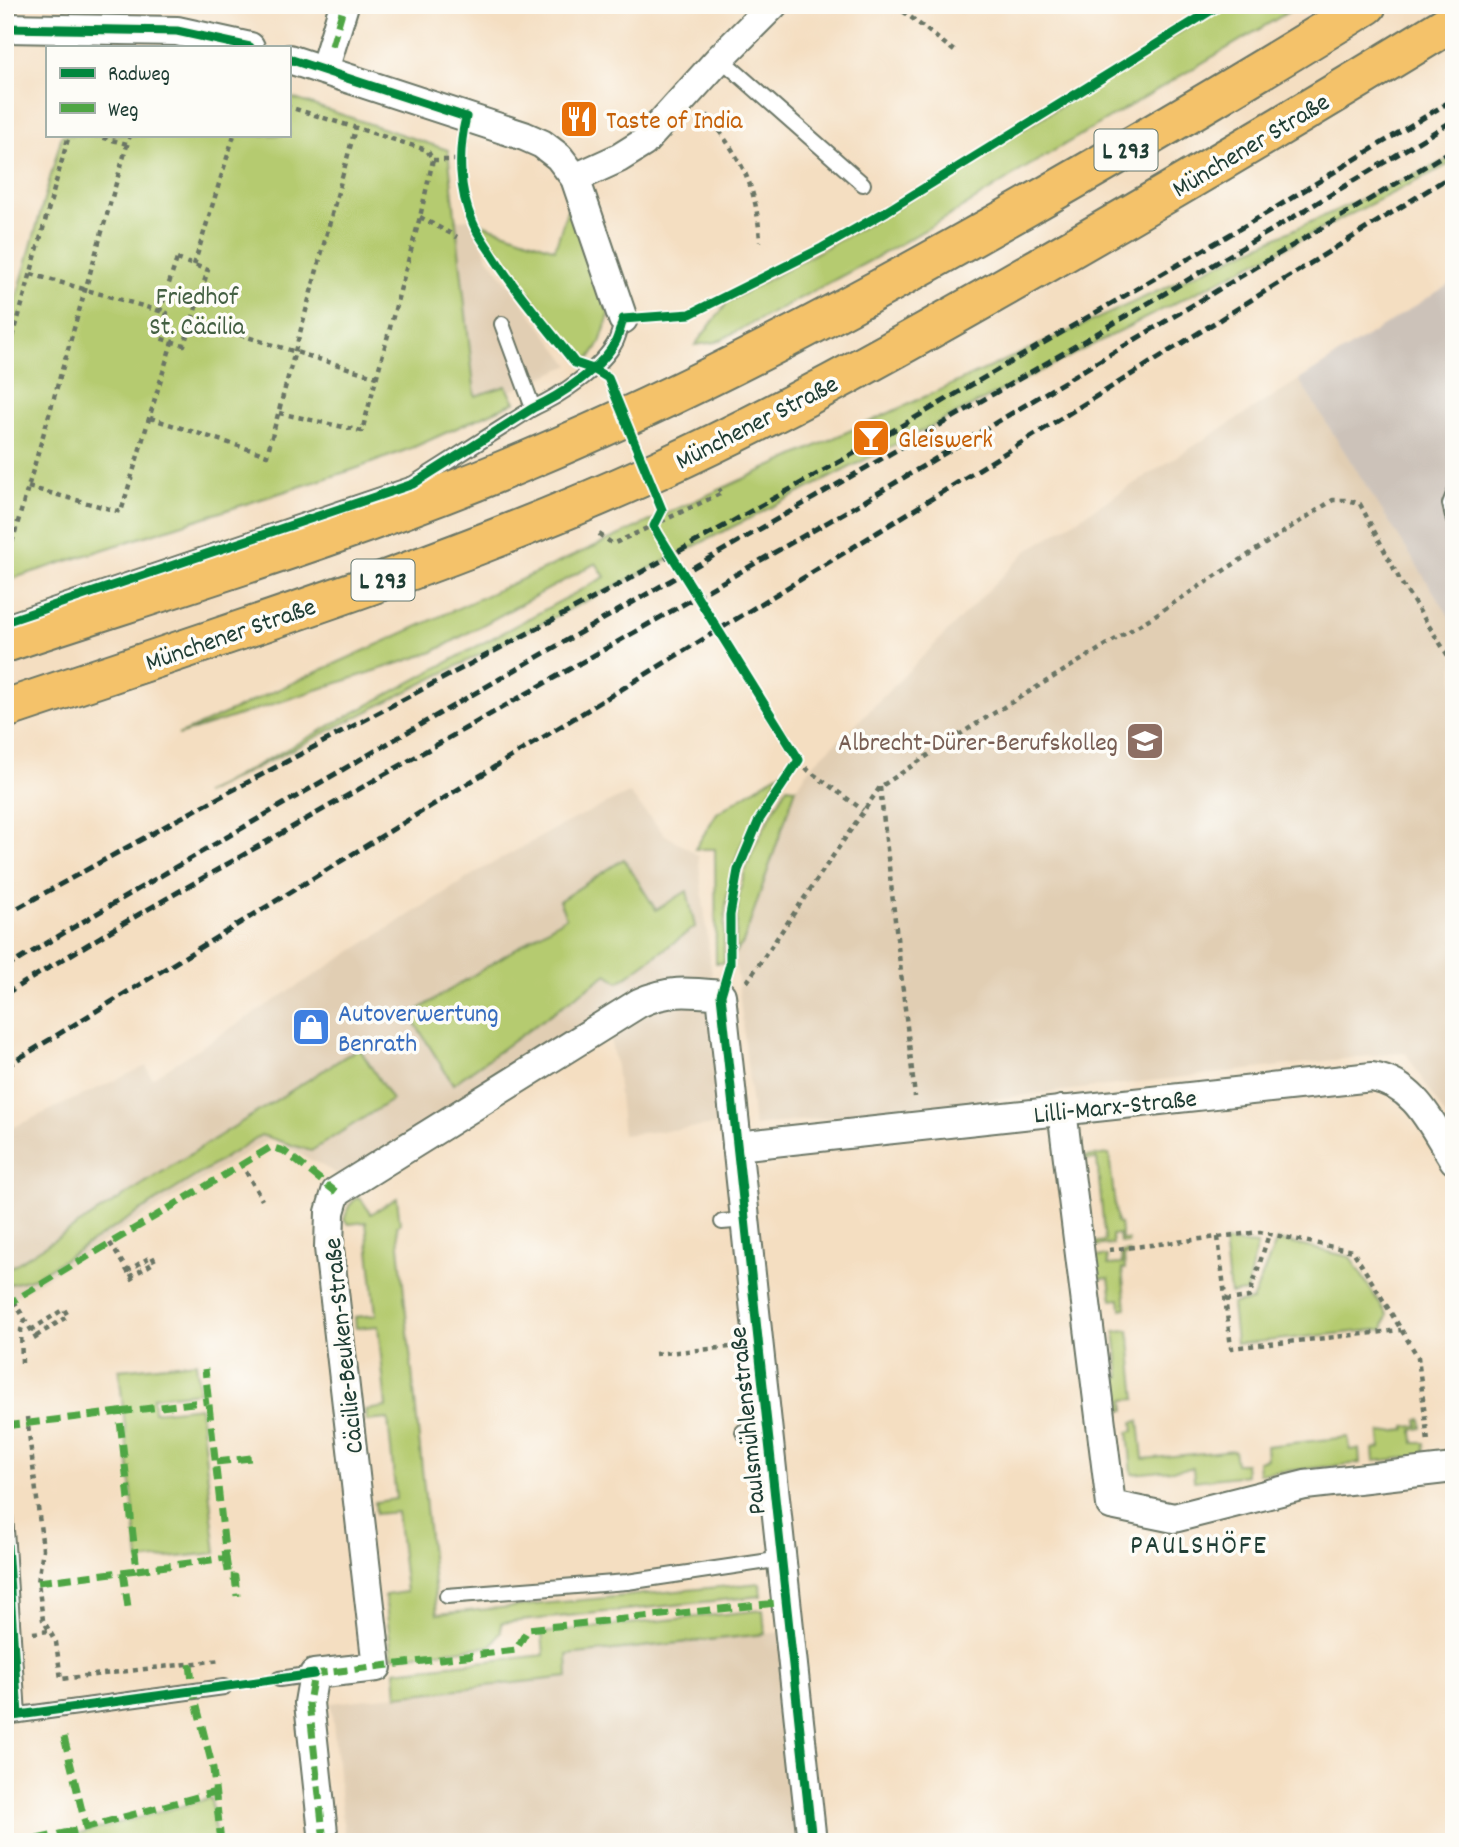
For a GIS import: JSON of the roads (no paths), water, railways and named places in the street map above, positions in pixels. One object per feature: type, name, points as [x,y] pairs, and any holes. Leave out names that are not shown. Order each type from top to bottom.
[{"type":"highway","name":"L 293","points":[[5,643],[420,502],[528,460],[718,373],[883,288],[1128,149],[1367,5]]},
{"type":"highway","name":"Münchener Straße","points":[[5,709],[440,560],[561,513],[659,470],[751,426],[859,369],[1142,209],[1454,22]]},
{"type":"street","points":[[328,58],[344,5]]},
{"type":"street","points":[[575,178],[619,158],[643,143],[720,58],[773,5]]},
{"type":"street","points":[[5,28],[177,31],[245,46]]},
{"type":"street","points":[[290,59],[328,58],[542,144],[559,158],[575,178],[623,319]]},
{"type":"street","name":"Cäcilie-Beuken-Straße","points":[[314,1674],[377,1667],[330,1248],[331,1212],[336,1192],[639,1003],[657,994],[670,992],[721,995]]},
{"type":"street","name":"Paulsmühlenstraße","points":[[721,995],[737,1146],[734,1221],[759,1344],[755,1431],[782,1559],[812,1842]]},
{"type":"street","name":"Lilli-Marx-Straße","points":[[737,1146],[1372,1077],[1389,1080],[1406,1090],[1454,1160]]},
{"type":"street","points":[[1062,1110],[1111,1505],[1174,1518],[1305,1485],[1443,1469]]},
{"type":"street","points":[[314,1674],[309,1703],[324,1842]]},
{"type":"lane","points":[[720,58],[863,184]]},
{"type":"lane","points":[[5,622],[413,484],[548,401],[593,369],[615,342],[623,319]]},
{"type":"lane","points":[[502,324],[533,408]]},
{"type":"lane","points":[[1454,494],[1450,503],[1454,520]]},
{"type":"lane","points":[[5,1514],[12,1716],[224,1687]]},
{"type":"lane","points":[[447,1596],[627,1582],[782,1559]]},
{"type":"lane","points":[[279,1679],[314,1674]]},
{"type":"railway","points":[[5,915],[171,823],[611,589],[839,462],[1272,210],[1454,99]]},
{"type":"railway","points":[[5,968],[367,755],[1094,335],[1454,120]]},
{"type":"railway","points":[[5,994],[122,924],[863,502],[1454,149]]},
{"type":"railway","points":[[5,1067],[878,532],[1454,174]]},
{"type":"place","name":"Taste of India","points":[[579,119]]},
{"type":"place","name":"Gleiswerk","points":[[871,438]]},
{"type":"place","name":"Albrecht-Dürer-Berufskolleg","points":[[1145,741]]},
{"type":"place","name":"Autoverwertung Benrath","points":[[311,1027]]},
{"type":"district","name":"PAULSHÖFE","points":[[1199,1543]]},
{"type":"park label","name":"Friedhof St. Cäcilia","points":[[197,310]]}]
